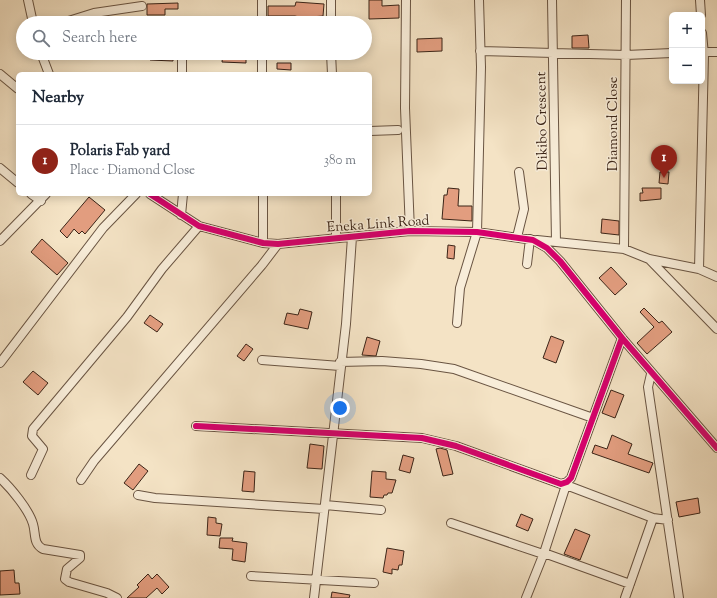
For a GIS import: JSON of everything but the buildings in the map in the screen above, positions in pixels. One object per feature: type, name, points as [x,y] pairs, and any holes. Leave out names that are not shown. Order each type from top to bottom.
[{"type":"street","points":[[28,0],[31,16]]},
{"type":"street","points":[[262,0],[262,16]]},
{"type":"street","points":[[331,0],[331,16]]},
{"type":"street","points":[[406,0],[405,108],[410,231]]},
{"type":"street","points":[[457,323],[460,288],[477,232],[480,51],[479,0]]},
{"type":"street","name":"Dikibo Crescent","points":[[552,0],[556,242]]},
{"type":"street","name":"Diamond Close","points":[[624,249],[626,0]]},
{"type":"street","points":[[700,0],[700,12]]},
{"type":"street","points":[[84,16],[94,13],[142,6]]},
{"type":"street","points":[[480,51],[626,55],[669,53]]},
{"type":"street","points":[[705,52],[717,52]]},
{"type":"street","points":[[44,60],[48,72]]},
{"type":"street","points":[[182,60],[182,72]]},
{"type":"street","points":[[262,60],[262,72]]},
{"type":"street","points":[[331,60],[332,72]]},
{"type":"street","points":[[0,74],[16,87]]},
{"type":"street","points":[[699,269],[702,84]]},
{"type":"street","points":[[372,131],[398,130]]},
{"type":"street","points":[[0,168],[16,181]]},
{"type":"street","points":[[517,237],[524,209],[519,172]]},
{"type":"street","points":[[34,196],[41,201]]},
{"type":"street","points":[[0,241],[45,196]]},
{"type":"street","points":[[0,363],[103,228],[134,196]]},
{"type":"street","name":"Eneka Link Road","points":[[153,196],[198,226],[263,243],[278,244],[410,231],[477,232],[532,240],[547,248],[560,261],[651,374],[717,448]]},
{"type":"street","points":[[181,215],[183,196]]},
{"type":"street","points":[[263,196],[263,243]]},
{"type":"street","points":[[336,196],[336,238]]},
{"type":"street","points":[[31,475],[43,449],[32,436],[33,429],[126,317],[162,269],[198,226]]},
{"type":"street","points":[[314,598],[340,364],[346,324],[352,237]]},
{"type":"street","points":[[527,264],[532,240],[624,249],[649,258],[699,269],[717,277]]},
{"type":"street","points":[[81,480],[94,461],[262,265],[278,244]]},
{"type":"street","points":[[649,258],[717,329]]},
{"type":"street","points":[[526,598],[543,554],[566,484],[571,478],[622,338]]},
{"type":"street","points":[[262,360],[340,364],[382,361],[421,364],[454,369],[593,418]]},
{"type":"street","points":[[651,374],[648,387],[679,598]]},
{"type":"street","points":[[196,426],[333,434],[357,433],[428,439],[456,446],[561,484],[566,484],[653,518],[668,520]]},
{"type":"street","points":[[0,478],[14,494],[32,520],[38,547],[80,555],[80,558],[67,569],[65,579],[69,582],[107,593],[117,598]]},
{"type":"street","points":[[138,495],[162,499],[381,510]]},
{"type":"street","points":[[625,598],[653,518]]},
{"type":"street","points":[[451,523],[630,584]]},
{"type":"street","points":[[251,576],[374,583]]},
{"type":"cycle path","points":[[153,196],[199,226],[263,243],[278,244],[410,231],[477,232],[533,240],[547,248],[560,261],[622,338],[717,448]]},
{"type":"cycle path","points":[[196,426],[422,438],[456,446],[561,484],[567,482],[571,478],[622,338]]},
{"type":"place","name":"Polaris Fab yard","points":[[664,178]]}]
